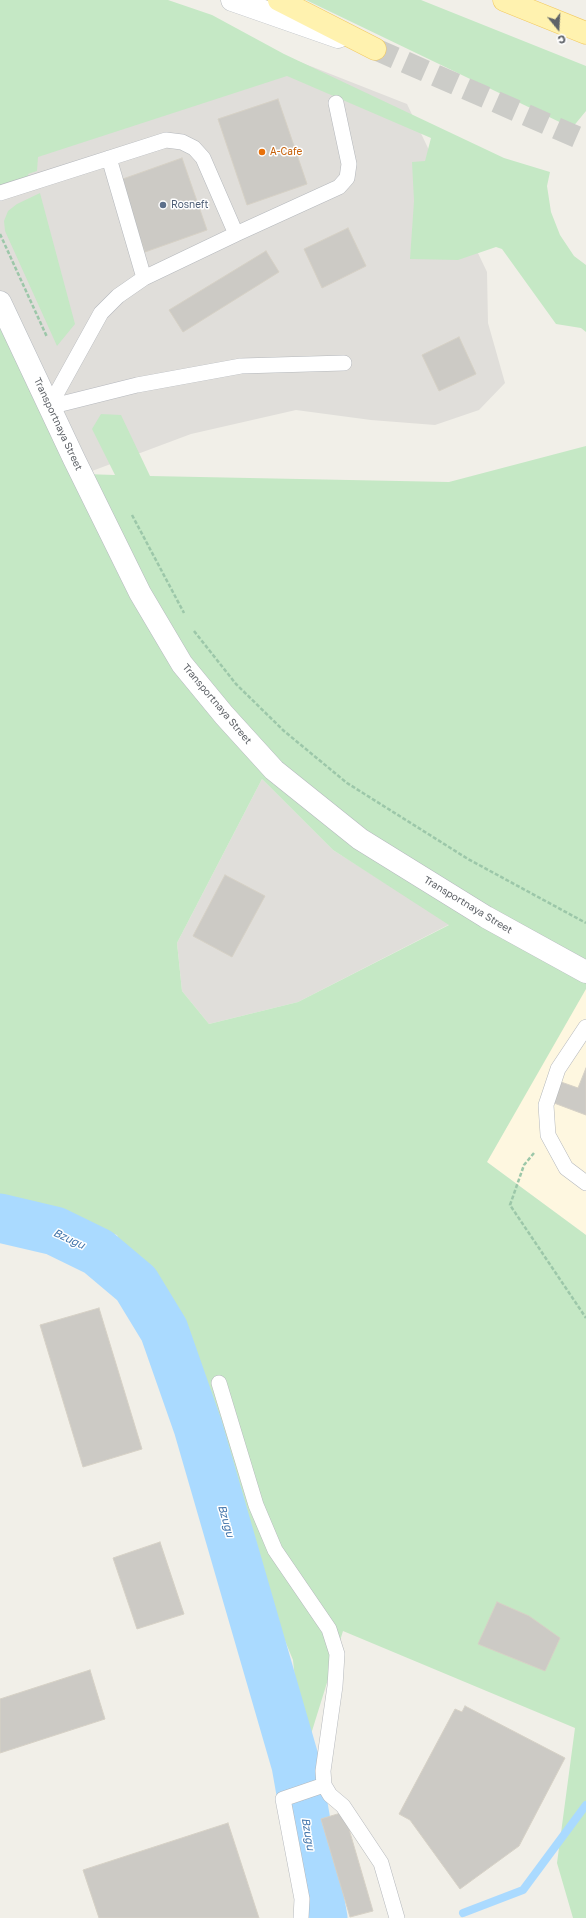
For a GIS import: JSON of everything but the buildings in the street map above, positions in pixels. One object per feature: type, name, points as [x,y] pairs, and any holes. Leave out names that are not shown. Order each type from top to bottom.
[{"type":"main road","points":[[232,0],[297,24],[375,49],[279,0]]},
{"type":"main road","points":[[504,0],[586,33]]},
{"type":"main road","name":"Transportnaya Street","points":[[0,302],[49,407],[140,593],[182,664],[224,715],[274,770],[360,839],[486,917],[586,972]]},
{"type":"lane","points":[[49,407],[101,313],[118,296],[144,278],[339,187],[347,178],[349,164],[336,103]]},
{"type":"lane","points":[[0,193],[166,140],[182,142],[194,148],[203,158],[236,234]]},
{"type":"lane","points":[[109,158],[144,278]]},
{"type":"lane","points":[[49,407],[137,385],[241,366],[344,362]]},
{"type":"lane","points":[[586,1027],[558,1069],[546,1105],[548,1135],[566,1168],[586,1183]]},
{"type":"lane","points":[[220,1383],[256,1505],[275,1550],[328,1629],[337,1654],[335,1686],[323,1771],[324,1785],[330,1795],[343,1806],[381,1863],[397,1918]]},
{"type":"lane","points":[[301,1918],[302,1899],[283,1799],[324,1785]]},
{"type":"path","points":[[0,234],[48,340]]},
{"type":"path","points":[[129,510],[186,618]]},
{"type":"path","points":[[190,624],[236,684],[284,732],[347,783],[468,859],[586,923]]},
{"type":"path","points":[[524,1165],[510,1205],[586,1318]]},
{"type":"shaded area","points":[[272,51],[407,104],[487,272],[488,323],[505,383],[479,410],[435,425],[371,420],[296,410],[191,434],[84,474],[0,301],[0,163]]},
{"type":"shaded area","points":[[262,779],[333,850],[450,924],[298,1002],[209,1024],[182,991],[177,943]]},
{"type":"shaded area","points":[[585,988],[586,989],[586,1235],[487,1162]]},
{"type":"green space","points":[[0,0],[168,0],[212,15],[284,54],[504,158],[550,172],[547,186],[551,212],[560,235],[574,256],[586,265],[586,332],[581,328],[556,324],[502,249],[496,247],[458,260],[410,259],[414,201],[412,162],[425,161],[431,138],[287,76],[38,157],[37,171],[28,174],[31,185],[0,195]]},
{"type":"green space","points":[[306,0],[421,0],[586,66],[586,111],[572,128]]},
{"type":"green space","points":[[40,193],[75,324],[57,346],[5,231],[4,221],[8,211],[17,204]]},
{"type":"green space","points":[[0,301],[84,474],[115,475],[92,429],[101,414],[121,415],[150,476],[449,482],[586,446],[586,989],[487,1162],[586,1235],[586,1918],[573,1918],[557,1863],[575,1728],[343,1631],[303,1760],[293,1660],[117,1235],[0,1200]],"holes":[[[262,779],[333,850],[449,925],[298,1002],[209,1024],[182,991],[177,943]]]},
{"type":"waterway","name":"Bzugu","points":[[0,1218],[55,1231],[98,1252],[136,1284],[164,1330],[198,1427],[296,1765],[323,1918]]},
{"type":"waterway","points":[[463,1913],[523,1890],[586,1805]]},
{"type":"tunnel","points":[[375,49],[586,141]]},
{"type":"place","name":"A-Cafe","points":[[262,152]]},
{"type":"place","name":"Rosneft","points":[[163,205]]}]
